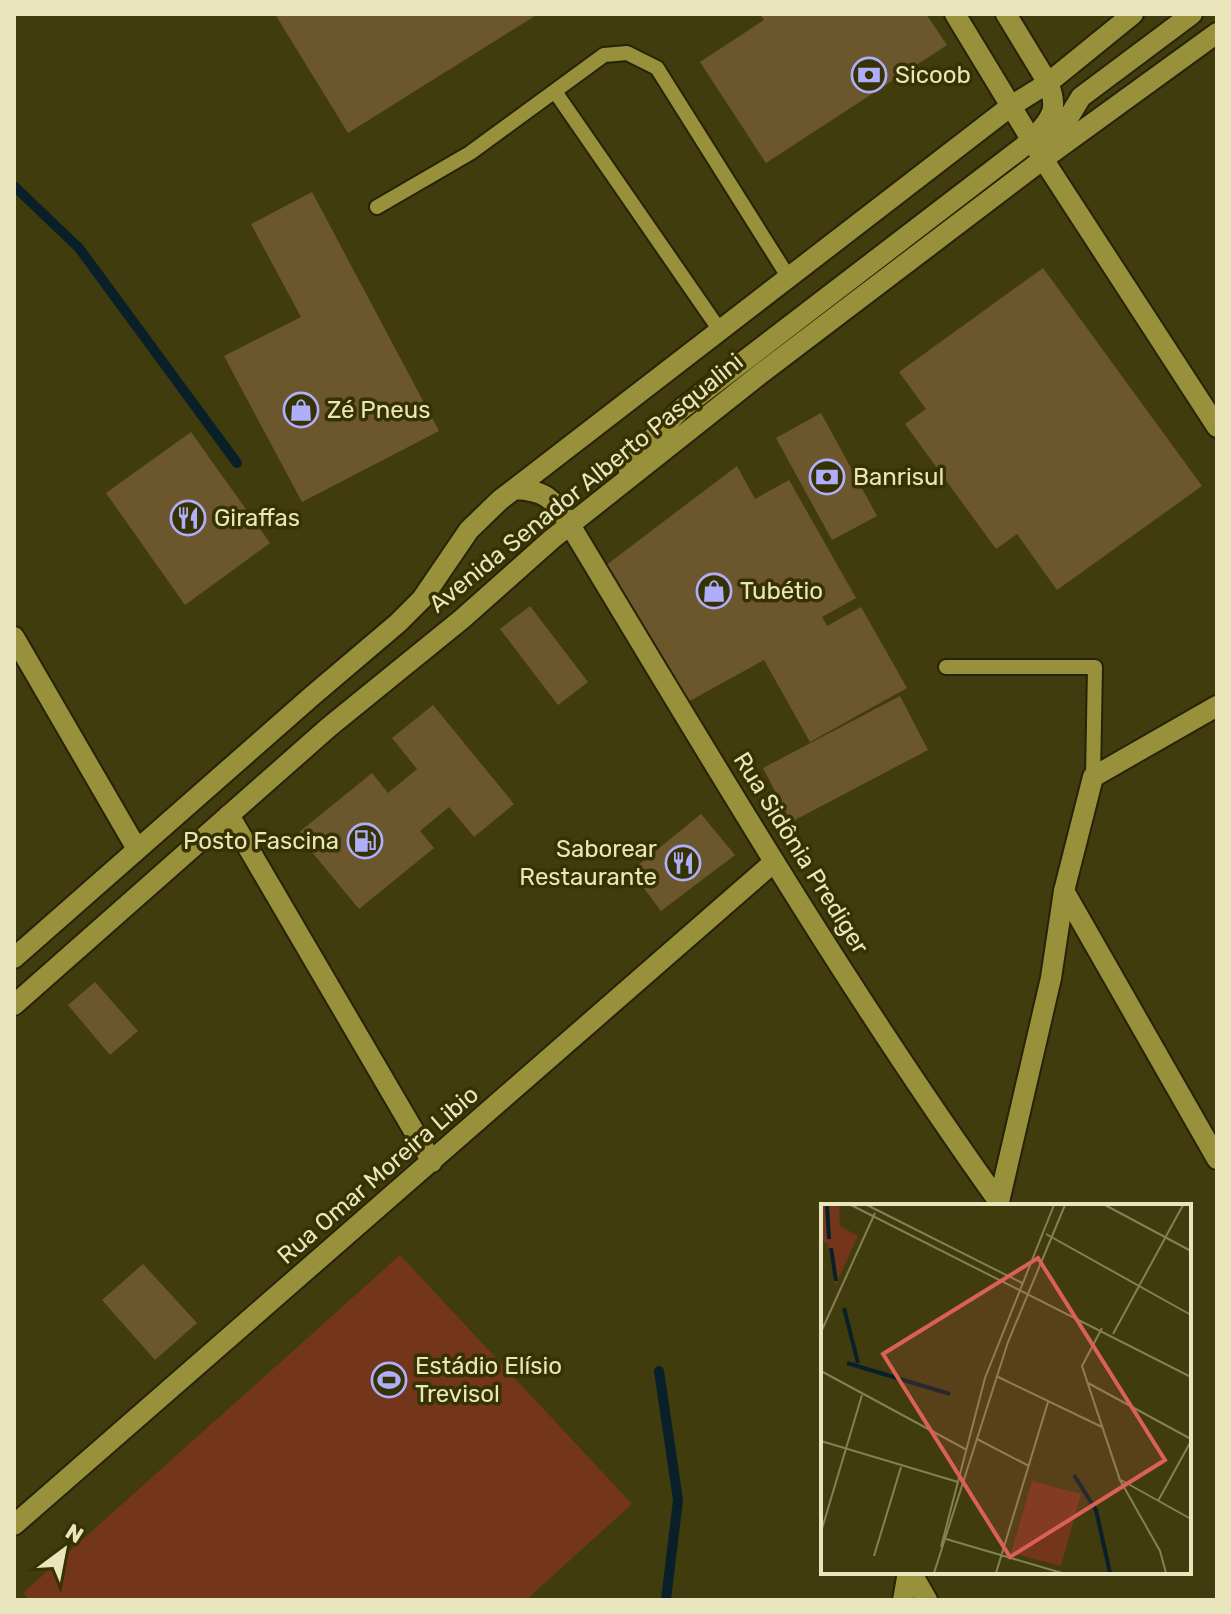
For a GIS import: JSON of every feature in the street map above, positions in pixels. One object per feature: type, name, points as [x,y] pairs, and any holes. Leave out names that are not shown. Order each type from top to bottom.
[{"type":"street","points":[[955,14],[1043,159],[1217,427]]},
{"type":"street","points":[[618,488],[644,447],[680,410],[1032,140],[1050,119],[1055,100],[1048,83],[1006,14]]},
{"type":"street","name":"Avenida Senador Alberto Pasqualini","points":[[14,958],[398,623],[422,599],[469,530],[515,489],[1011,106],[1048,83],[1133,14]]},
{"type":"street","points":[[1043,159],[1081,97],[1192,14]]},
{"type":"street","name":"Avenida Senador Alberto Pasqualini","points":[[14,1005],[329,727],[462,619],[570,525],[759,375],[1043,159],[1217,33]]},
{"type":"street","name":"Rua Sidônia Prediger","points":[[515,489],[535,491],[551,498],[570,525],[774,862],[998,1204]]},
{"type":"street","points":[[14,637],[137,849]]},
{"type":"street","points":[[998,1204],[1051,978],[1064,891],[1093,777],[1217,706]]},
{"type":"street","points":[[229,815],[432,1162]]},
{"type":"street","name":"Rua Omar Moreira Libio","points":[[14,1525],[774,862]]},
{"type":"street","points":[[1064,891],[1217,1159]]},
{"type":"street","points":[[903,1600],[910,1574]]},
{"type":"street","points":[[911,1574],[927,1600]]},
{"type":"lane","points":[[377,207],[470,153],[604,55],[627,53],[657,68],[789,278]]},
{"type":"lane","points":[[556,93],[721,332]]},
{"type":"lane","points":[[946,667],[1095,667],[1093,777]]},
{"type":"shaded area","name":"Estádio Elísio Trevisol","points":[[400,1255],[632,1504],[526,1600],[30,1600],[23,1593]]},
{"type":"building","points":[[275,14],[538,14],[348,133]]},
{"type":"building","points":[[760,14],[926,14],[947,45],[766,163],[700,62],[764,20]]},
{"type":"building","points":[[312,192],[439,431],[302,502],[224,356],[301,317],[251,224]]},
{"type":"building","points":[[1043,268],[1202,486],[1057,590],[1017,534],[996,549],[905,424],[926,409],[899,372]]},
{"type":"building","name":"Banrisul","points":[[821,413],[877,516],[832,540],[776,438]]},
{"type":"building","name":"Giraffas","points":[[191,432],[270,543],[185,605],[106,493]]},
{"type":"building","name":"Tubétio","points":[[737,466],[755,499],[789,480],[856,598],[822,617],[827,626],[861,607],[907,688],[810,742],[764,660],[686,703],[605,566]]},
{"type":"building","points":[[530,606],[588,682],[558,705],[500,629]]},
{"type":"building","points":[[900,696],[928,750],[791,822],[763,768]]},
{"type":"building","name":"Posto Fascina","points":[[433,705],[514,804],[474,837],[449,807],[420,831],[434,848],[359,909],[297,834],[372,773],[388,793],[417,769],[392,738]]},
{"type":"building","name":"Saborear Restaurante","points":[[701,814],[735,855],[661,911],[631,871]]},
{"type":"building","points":[[95,982],[138,1031],[110,1055],[68,1005]]},
{"type":"building","points":[[143,1264],[197,1323],[155,1360],[102,1300]]},
{"type":"waterway","points":[[14,186],[79,248],[237,463]]},
{"type":"waterway","points":[[659,1371],[678,1500],[666,1600]]},
{"type":"place","name":"Sicoob","points":[[869,75]]},
{"type":"place","name":"Zé Pneus","points":[[301,410]]},
{"type":"place","name":"Banrisul","points":[[827,477]]},
{"type":"place","name":"Giraffas","points":[[188,518]]},
{"type":"place","name":"Tubétio","points":[[714,591]]},
{"type":"place","name":"Posto Fascina","points":[[365,841]]},
{"type":"place","name":"Saborear Restaurante","points":[[683,863]]},
{"type":"place","name":"Estádio Elísio Trevisol","points":[[389,1380]]}]
